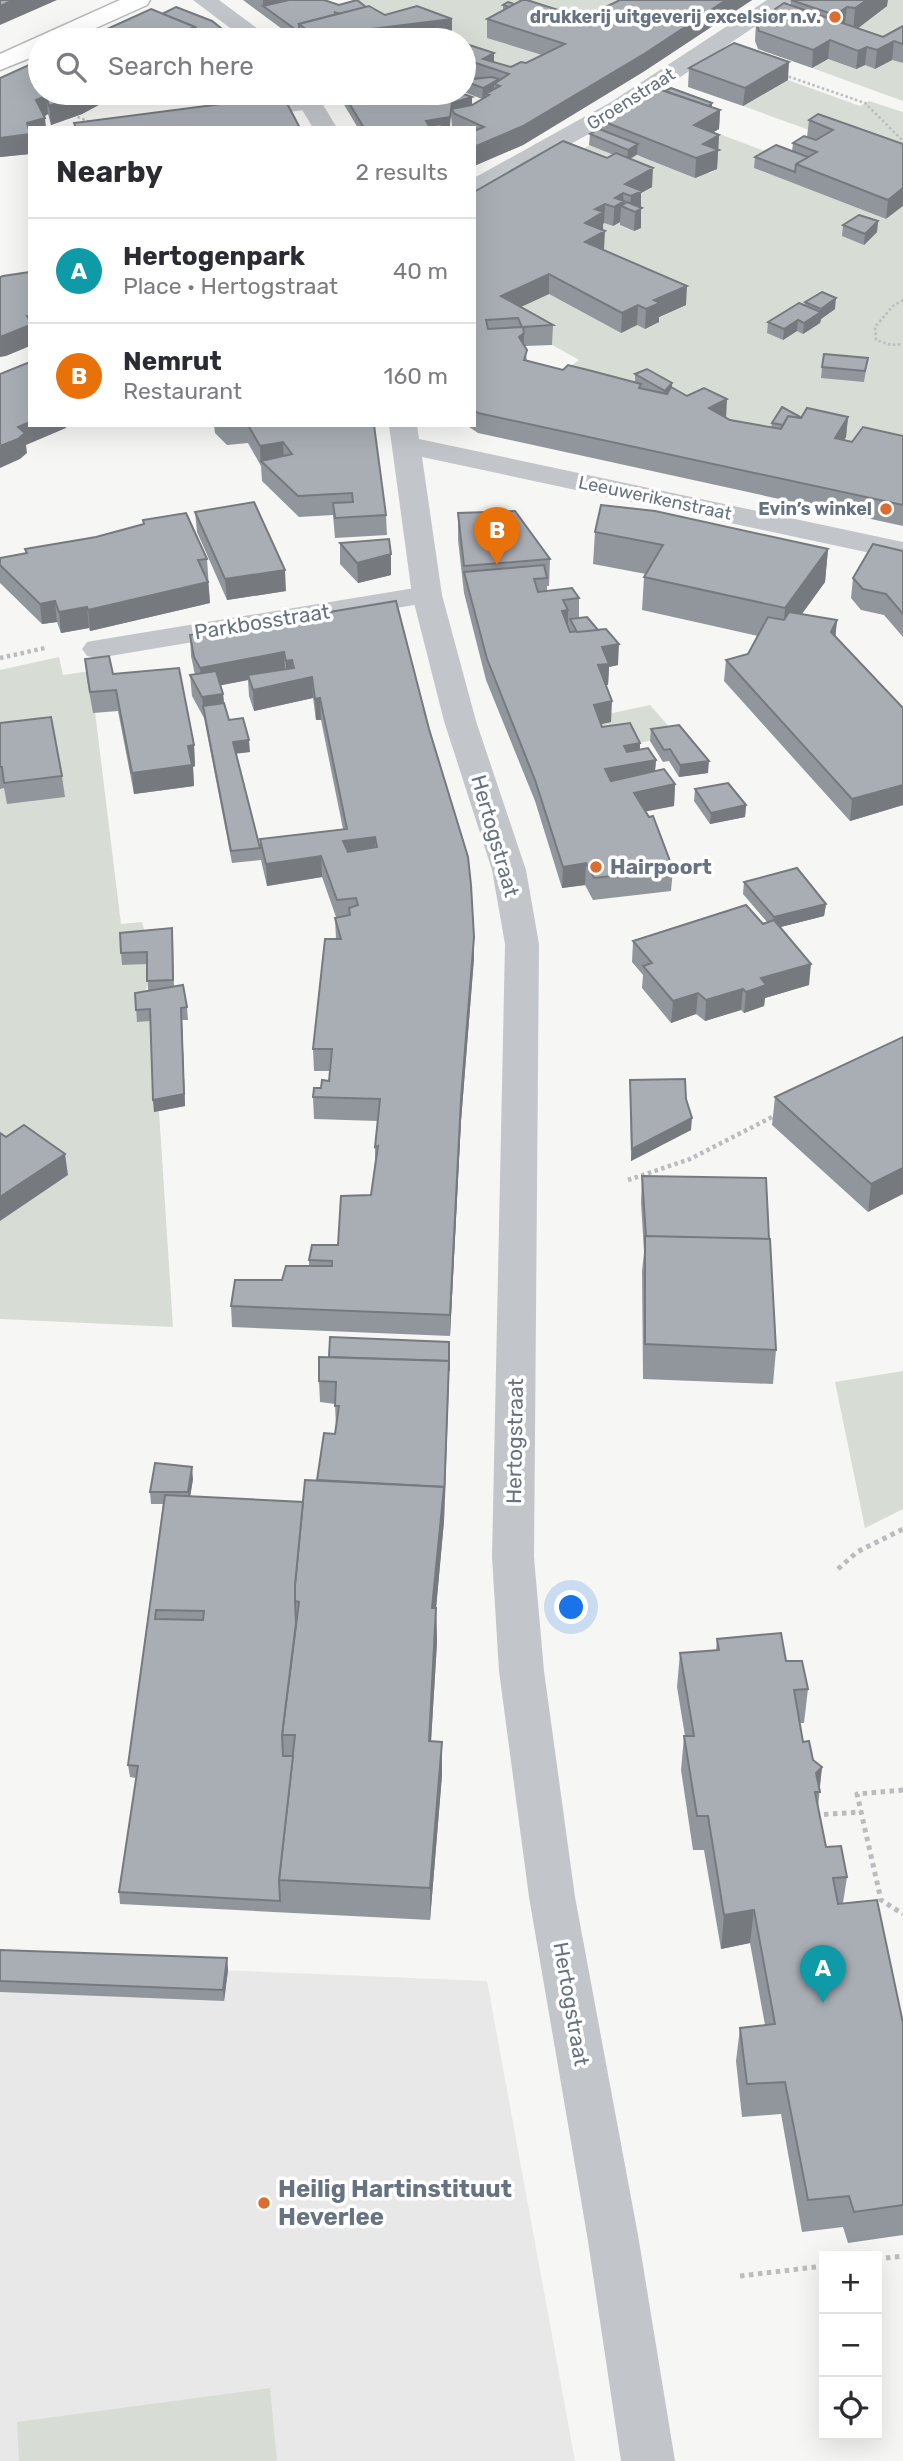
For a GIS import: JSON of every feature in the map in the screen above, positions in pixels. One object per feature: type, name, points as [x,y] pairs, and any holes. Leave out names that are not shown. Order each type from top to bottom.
[{"type":"main road","points":[[77,28],[139,0]]},
{"type":"main road","points":[[0,63],[28,50]]},
{"type":"street","points":[[204,0],[244,28]]},
{"type":"street","name":"Groenstraat","points":[[476,188],[621,107],[783,0]]},
{"type":"street","points":[[218,115],[270,105]]},
{"type":"street","points":[[311,105],[324,126]]},
{"type":"street","name":"Leeuwerikenstraat","points":[[405,435],[903,551]]},
{"type":"street","name":"Hertogstraat","points":[[405,435],[427,595],[460,721],[509,870],[522,944],[513,1557],[516,1625],[534,1791],[648,2461]]},
{"type":"street","name":"Parkbosstraat","points":[[98,649],[427,595]]},
{"type":"path","points":[[778,73],[865,103],[903,141]]},
{"type":"path","points":[[74,115],[94,123]]},
{"type":"path","points":[[903,300],[893,306],[875,327],[876,340],[891,345],[903,344]]},
{"type":"path","points":[[628,1180],[690,1159],[788,1110]]},
{"type":"path","points":[[838,1569],[857,1552],[903,1529]]},
{"type":"path","points":[[903,1790],[857,1794],[881,1900],[903,1914]]},
{"type":"path","points":[[814,1815],[861,1812]]},
{"type":"path","points":[[882,2258],[903,2256]]},
{"type":"path","points":[[740,2276],[819,2267]]},
{"type":"shaded area","points":[[351,0],[629,0],[564,62],[546,73],[476,66],[476,28],[376,28],[369,7]]},
{"type":"shaded area","points":[[886,0],[903,0],[903,43],[881,55],[833,38]]},
{"type":"shaded area","points":[[828,59],[856,69],[865,65],[875,69],[892,60],[903,63],[903,101],[812,68]]},
{"type":"shaded area","points":[[788,80],[860,106],[869,101],[903,112],[903,164],[743,106]]},
{"type":"shaded area","points":[[714,132],[775,155],[755,168],[886,219],[903,206],[903,456],[833,458],[846,437],[771,434],[669,408],[604,373],[590,390],[546,384],[579,360],[501,316],[549,294],[621,333],[637,325],[646,329],[658,323],[585,262],[594,228],[604,223],[613,226],[620,222],[621,226],[634,231],[640,228],[563,160],[590,145],[711,173],[716,169],[693,144]]},
{"type":"shaded area","points":[[59,657],[63,675],[90,671],[121,924],[142,922],[148,947],[147,985],[137,1021],[151,1021],[154,1112],[159,1111],[173,1327],[0,1319],[0,670]]},
{"type":"shaded area","points":[[650,705],[678,737],[601,748],[593,726],[608,714]]},
{"type":"shaded area","points":[[903,1371],[903,1509],[865,1528],[835,1382]]},
{"type":"shaded area","name":"Heilig Hartinstituut Heverlee","points":[[0,1961],[487,1981],[575,2461],[0,2461]]},
{"type":"shaded area","points":[[270,2388],[277,2461],[19,2461],[17,2422]]},
{"type":"building","points":[[0,0],[14,0],[0,6]]},
{"type":"building","points":[[289,0],[324,0],[339,5],[357,0],[366,7],[340,14],[334,12],[337,14],[299,24],[299,28],[293,28],[263,6]]},
{"type":"building","points":[[522,0],[583,18],[620,0],[726,0],[644,54],[523,126],[476,146],[476,130],[484,127],[455,114],[451,109],[476,105],[489,95],[485,94],[500,86],[494,84],[509,74],[476,63],[476,47],[494,53],[483,59],[511,67],[521,62],[526,63],[565,44],[487,19]]},
{"type":"building","points":[[791,0],[867,0],[855,8],[847,7],[835,15]]},
{"type":"building","points":[[784,3],[883,37],[903,26],[903,44],[894,41],[877,50],[867,47],[858,51],[830,40],[813,50],[759,31],[756,22]]},
{"type":"building","points":[[369,6],[385,15],[417,6],[452,19],[379,28],[304,28],[299,24]]},
{"type":"building","points":[[176,7],[212,21],[221,28],[195,28],[162,14]]},
{"type":"building","points":[[151,9],[195,27],[192,28],[109,28]]},
{"type":"building","points":[[734,43],[789,62],[745,88],[689,68]]},
{"type":"building","points":[[28,65],[28,105],[38,105],[45,118],[27,123],[28,134],[0,138],[0,78]]},
{"type":"building","points":[[476,79],[499,79],[483,88],[476,85]]},
{"type":"building","points":[[656,88],[720,110],[694,125],[719,135],[703,144],[719,150],[696,158],[600,120]]},
{"type":"building","points":[[671,88],[712,103],[709,106],[665,91]]},
{"type":"building","points":[[213,105],[288,105],[299,126],[75,126],[74,123]]},
{"type":"building","points":[[350,105],[452,105],[450,117],[426,121],[429,126],[363,126]]},
{"type":"building","points":[[818,114],[903,144],[903,188],[888,200],[796,164],[817,152],[793,143],[804,136],[816,140],[833,130],[809,120]]},
{"type":"building","points":[[599,129],[638,144],[628,150],[590,134]]},
{"type":"building","points":[[563,141],[607,158],[616,153],[653,168],[625,184],[642,191],[631,196],[623,193],[615,198],[624,201],[614,207],[605,204],[595,209],[603,212],[585,223],[605,231],[585,242],[687,286],[654,300],[660,303],[646,309],[638,305],[622,313],[549,274],[501,296],[553,325],[523,327],[524,333],[519,337],[527,350],[524,360],[563,370],[568,365],[641,384],[639,388],[667,394],[671,387],[687,396],[704,388],[727,399],[709,408],[730,420],[781,429],[788,416],[801,418],[807,408],[848,417],[835,438],[852,442],[863,427],[903,436],[903,505],[478,413],[476,191]],"holes":[[[518,318],[522,327],[488,329],[486,320]]]},
{"type":"building","points":[[776,145],[808,157],[796,164],[795,172],[755,157]]},
{"type":"building","points":[[627,202],[642,208],[635,212],[621,206]]},
{"type":"building","points":[[859,215],[878,221],[865,234],[843,225]]},
{"type":"building","points":[[28,272],[28,326],[0,337],[0,277]]},
{"type":"building","points":[[822,292],[836,298],[821,309],[805,302]]},
{"type":"building","points":[[799,303],[821,312],[804,323],[798,320],[784,329],[768,322]]},
{"type":"building","points":[[824,354],[868,358],[865,371],[822,367]]},
{"type":"building","points":[[28,363],[28,423],[18,427],[25,433],[0,446],[0,374]]},
{"type":"building","points":[[647,369],[672,383],[665,391],[635,374]]},
{"type":"building","points":[[782,407],[802,418],[788,416],[783,425],[772,423]]},
{"type":"building","points":[[249,427],[374,427],[386,515],[335,518],[333,503],[353,502],[352,493],[298,496],[261,461],[292,454],[283,442],[260,446]]},
{"type":"building","points":[[254,502],[285,570],[225,579],[195,512]]},
{"type":"building","points":[[601,505],[655,511],[828,549],[785,608],[644,577],[663,545],[595,532]]},
{"type":"building","points":[[515,511],[550,559],[464,566],[458,513]]},
{"type":"building","points":[[186,513],[207,559],[198,560],[208,582],[88,610],[87,607],[59,612],[55,601],[40,604],[0,565],[0,558],[27,553],[25,549],[96,537],[144,524],[143,520]]},
{"type":"building","points":[[389,539],[391,554],[357,563],[340,543]]},
{"type":"building","points":[[873,544],[903,551],[903,614],[886,594],[863,589],[853,578]]},
{"type":"building","points":[[544,565],[547,578],[534,579],[538,592],[572,588],[579,598],[563,600],[568,610],[562,611],[570,632],[606,629],[619,644],[602,647],[609,664],[598,665],[612,701],[594,705],[602,727],[630,723],[640,743],[624,746],[627,752],[648,748],[656,760],[605,769],[611,781],[664,769],[675,784],[634,793],[649,817],[653,816],[673,869],[594,878],[586,863],[563,867],[535,780],[487,659],[464,572]]},
{"type":"building","points":[[396,601],[429,729],[468,857],[471,885],[474,937],[461,1099],[450,1315],[231,1306],[235,1280],[282,1280],[286,1266],[332,1266],[332,1261],[309,1260],[312,1245],[338,1245],[341,1196],[371,1195],[378,1146],[375,1147],[380,1099],[313,1097],[314,1088],[321,1088],[322,1080],[329,1081],[332,1049],[313,1049],[325,939],[341,939],[335,918],[350,915],[349,908],[358,905],[356,898],[337,900],[321,856],[266,864],[260,839],[347,829],[320,698],[315,699],[312,677],[253,690],[248,675],[294,668],[292,660],[286,661],[284,652],[200,668],[194,657],[190,635]],"holes":[[[375,837],[377,847],[348,852],[343,841]]]},
{"type":"building","points":[[789,612],[837,620],[831,632],[903,708],[903,785],[852,799],[726,660],[748,654],[768,617],[784,620]]},
{"type":"building","points":[[587,617],[598,630],[577,632],[570,619]]},
{"type":"building","points":[[109,656],[113,674],[179,668],[194,745],[188,746],[192,765],[132,773],[116,690],[90,692],[85,659]]},
{"type":"building","points":[[216,671],[223,694],[202,697],[190,675]]},
{"type":"building","points":[[224,703],[229,720],[243,718],[249,740],[233,742],[260,848],[231,851],[203,706]]},
{"type":"building","points":[[51,717],[62,776],[4,783],[0,767],[0,723]]},
{"type":"building","points":[[679,725],[709,761],[680,765],[670,749],[664,750],[651,729]]},
{"type":"building","points":[[728,783],[746,805],[711,813],[695,789]]},
{"type":"building","points":[[797,868],[826,904],[774,917],[744,882]]},
{"type":"building","points":[[746,905],[763,924],[774,920],[811,964],[761,978],[766,985],[746,992],[743,989],[706,1000],[698,993],[673,1001],[643,966],[652,963],[633,941]]},
{"type":"building","points":[[172,928],[173,980],[147,981],[147,952],[121,953],[120,933]]},
{"type":"building","points":[[183,985],[187,1007],[181,1008],[184,1094],[153,1100],[150,1009],[136,1010],[135,993]]},
{"type":"building","points":[[903,1037],[903,1168],[871,1184],[775,1097]]},
{"type":"building","points":[[685,1079],[686,1099],[692,1118],[632,1149],[630,1080]]},
{"type":"building","points":[[24,1125],[65,1154],[0,1197],[0,1133],[6,1137]]},
{"type":"building","points":[[642,1176],[766,1178],[769,1239],[646,1237]]},
{"type":"building","points":[[645,1236],[770,1239],[776,1350],[645,1344]]},
{"type":"building","points":[[330,1337],[449,1342],[449,1361],[329,1357]]},
{"type":"building","points":[[319,1357],[449,1361],[444,1499],[444,1487],[317,1480],[324,1433],[335,1434],[339,1406],[335,1406],[336,1382],[319,1381]]},
{"type":"building","points":[[155,1463],[192,1467],[188,1492],[150,1492]]},
{"type":"building","points":[[305,1480],[444,1487],[432,1608],[436,1608],[429,1741],[442,1742],[430,1888],[279,1880],[295,1735],[282,1735],[299,1602],[295,1601],[295,1585]]},
{"type":"building","points":[[165,1495],[303,1502],[295,1585],[296,1623],[282,1735],[283,1756],[293,1756],[279,1880],[280,1901],[119,1892],[138,1766],[128,1765]],"holes":[[[156,1610],[204,1611],[203,1620],[155,1619]]]},
{"type":"building","points":[[781,1633],[786,1661],[802,1661],[808,1689],[794,1690],[803,1742],[809,1741],[813,1760],[822,1767],[816,1773],[820,1792],[815,1792],[826,1847],[841,1846],[847,1877],[833,1878],[838,1904],[877,1900],[903,2023],[903,2205],[854,2212],[849,2196],[808,2200],[785,2082],[747,2084],[740,2028],[775,2024],[754,1910],[724,1915],[708,1816],[697,1816],[684,1736],[694,1736],[680,1653],[719,1650],[717,1639]]},
{"type":"building","points":[[0,1950],[227,1958],[223,1990],[0,1981]]},
{"type":"place","name":"drukkerij uitgeverij excelsior n.v.","points":[[835,17]]},
{"type":"place","name":"Evin’s winkel","points":[[886,509]]},
{"type":"place","name":"Nemrut","points":[[497,565]]},
{"type":"place","name":"Hairpoort","points":[[596,867]]},
{"type":"place","name":"Hertogenpark","points":[[823,2003]]},
{"type":"place","name":"Heilig Hartinstituut Heverlee","points":[[264,2203]]}]
